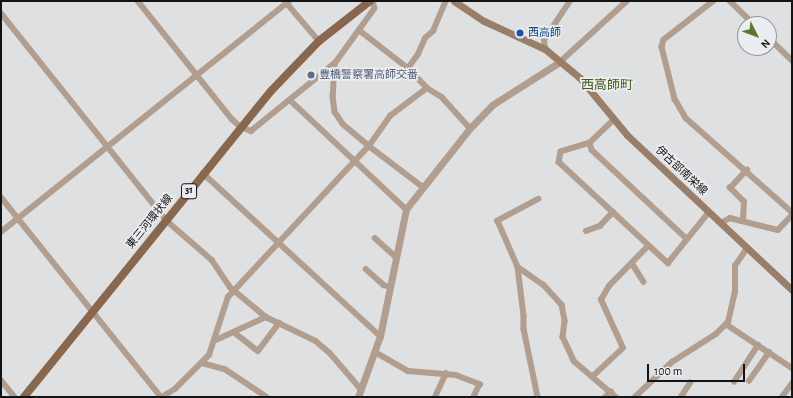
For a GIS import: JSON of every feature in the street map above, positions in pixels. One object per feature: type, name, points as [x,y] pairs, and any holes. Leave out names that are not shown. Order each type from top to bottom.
[{"type":"main road","name":"東三河環状線","points":[[24,397],[203,173],[271,91],[319,41],[370,1]]},
{"type":"main road","points":[[454,1],[484,21],[545,49],[560,61]]},
{"type":"main road","name":"伊古部南栄線","points":[[560,61],[580,78],[614,120],[792,290]]},
{"type":"street","points":[[138,1],[241,127],[251,131],[335,63],[374,9],[373,1]]},
{"type":"street","points":[[408,68],[418,54],[425,38],[433,31],[446,1]]},
{"type":"street","points":[[545,49],[544,40],[570,1]]},
{"type":"street","points":[[358,397],[380,336],[406,209],[470,128],[500,99],[560,61],[627,1]]},
{"type":"street","points":[[714,1],[664,40],[662,47],[676,98],[686,118],[747,170],[792,212]]},
{"type":"street","points":[[730,1],[746,16]]},
{"type":"street","points":[[1,232],[287,2],[319,41]]},
{"type":"street","points":[[1,13],[166,220],[212,260],[230,288],[235,290],[266,317],[316,341],[330,353],[361,389]]},
{"type":"street","points":[[359,30],[408,68],[427,88],[442,98],[470,128]]},
{"type":"street","points":[[777,46],[792,60]]},
{"type":"street","points":[[335,63],[333,96],[335,112],[343,124],[423,187]]},
{"type":"street","points":[[1,197],[93,310],[161,397],[175,389],[202,363],[216,340],[228,297],[369,146],[390,116],[427,88]]},
{"type":"street","points":[[290,100],[406,209]]},
{"type":"street","points":[[614,120],[590,144],[561,152],[559,162],[668,264],[709,212]]},
{"type":"street","points":[[590,144],[592,150],[686,240]]},
{"type":"street","points":[[742,220],[744,202],[730,188],[747,170]]},
{"type":"street","points":[[203,173],[380,336]]},
{"type":"street","points":[[538,397],[524,329],[524,316],[518,267],[498,221],[539,199]]},
{"type":"street","points":[[586,231],[600,226],[612,212]]},
{"type":"street","points":[[721,223],[730,218],[778,230],[792,215]]},
{"type":"street","points":[[375,238],[396,257]]},
{"type":"street","points":[[592,376],[623,348],[601,300],[609,286],[648,246]]},
{"type":"street","points":[[636,397],[672,362],[726,324],[731,314],[736,292],[735,266],[747,248]]},
{"type":"street","points":[[632,263],[644,282]]},
{"type":"street","points":[[518,267],[544,285],[562,305],[565,321],[563,337],[567,349],[574,361],[616,397]]},
{"type":"street","points":[[366,269],[384,285],[390,287]]},
{"type":"street","points":[[216,340],[266,317]]},
{"type":"street","points":[[234,333],[258,351],[279,324]]},
{"type":"street","points":[[726,324],[792,368]]},
{"type":"street","points":[[734,382],[758,345]]},
{"type":"street","points":[[375,352],[408,371],[446,373],[480,384],[474,397]]},
{"type":"street","points":[[749,381],[769,352]]},
{"type":"street","points":[[202,363],[224,368],[267,397]]},
{"type":"street","points":[[435,397],[446,373]]},
{"type":"street","points":[[1,380],[15,397]]},
{"type":"street","points":[[681,397],[690,383]]},
{"type":"street","points":[[782,397],[792,383]]},
{"type":"street","points":[[605,397],[611,392]]},
{"type":"place","name":"西高師","points":[[520,33]]},
{"type":"place","name":"豊橋警察署高師交番","points":[[311,75]]},
{"type":"district","name":"西高師町","points":[[607,86]]}]
